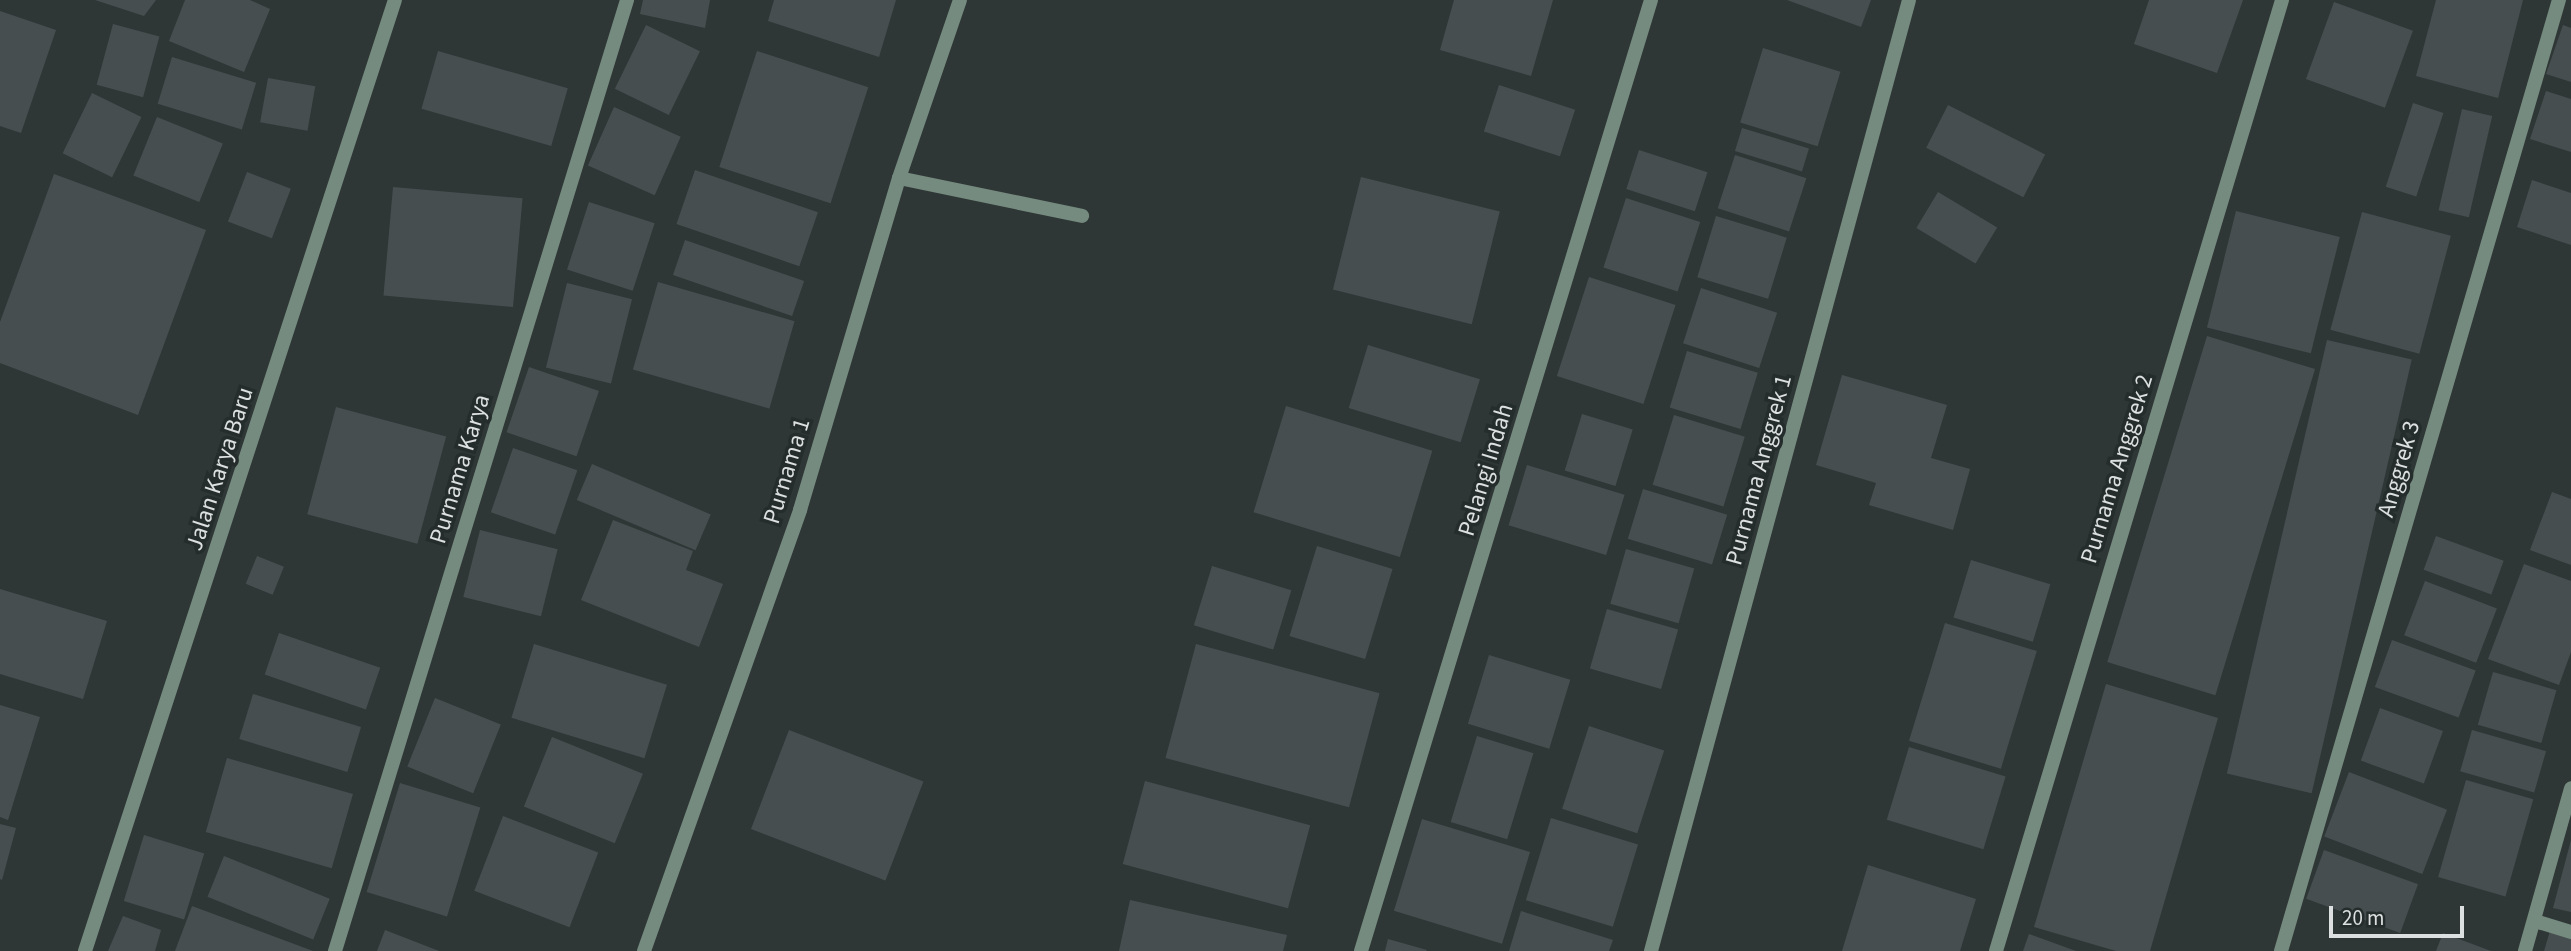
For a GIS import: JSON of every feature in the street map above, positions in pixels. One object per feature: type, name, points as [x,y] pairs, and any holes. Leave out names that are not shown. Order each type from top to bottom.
[{"type":"street","name":"Jalan Karya Baru","points":[[85,951],[394,0]]},
{"type":"street","name":"Purnama Karya","points":[[335,951],[627,0]]},
{"type":"street","name":"Purnama 1","points":[[644,951],[800,510],[899,178],[960,0]]},
{"type":"street","name":"Pelangi Indah","points":[[1361,951],[1651,0]]},
{"type":"street","name":"Purnama Anggrek 1","points":[[1651,951],[1909,0]]},
{"type":"street","name":"Purnama Anggrek 2","points":[[1996,951],[2282,0]]},
{"type":"street","name":"Anggrek 3","points":[[2281,951],[2559,0]]},
{"type":"street","points":[[899,178],[1082,216]]},
{"type":"street","points":[[2525,951],[2571,788]]},
{"type":"street","points":[[2535,921],[2571,932]]},
{"type":"building","points":[[95,0],[156,0],[144,16]]},
{"type":"building","points":[[185,0],[250,0],[270,9],[244,72],[169,41]]},
{"type":"building","points":[[643,0],[710,0],[705,28],[640,14]]},
{"type":"building","points":[[774,0],[896,0],[879,57],[768,21]]},
{"type":"building","points":[[1454,0],[1553,0],[1531,76],[1440,50]]},
{"type":"building","points":[[1787,0],[1871,0],[1861,27]]},
{"type":"building","points":[[2149,0],[2243,0],[2217,73],[2134,44]]},
{"type":"building","points":[[2436,0],[2523,0],[2498,98],[2416,76]]},
{"type":"building","points":[[2334,2],[2413,31],[2385,108],[2306,79]]},
{"type":"building","points":[[0,11],[56,30],[21,133],[0,126]]},
{"type":"building","points":[[113,24],[159,36],[143,97],[97,85]]},
{"type":"building","points":[[646,25],[700,51],[669,115],[615,89]]},
{"type":"building","points":[[2563,25],[2571,28],[2571,82],[2546,74]]},
{"type":"building","points":[[1763,48],[1840,72],[1818,146],[1740,123]]},
{"type":"building","points":[[438,51],[568,88],[551,146],[421,109]]},
{"type":"building","points":[[757,51],[868,87],[831,203],[719,167]]},
{"type":"building","points":[[172,57],[256,83],[242,130],[158,104]]},
{"type":"building","points":[[268,78],[315,86],[307,131],[260,122]]},
{"type":"building","points":[[1499,85],[1575,110],[1560,156],[1484,132]]},
{"type":"building","points":[[2546,91],[2571,99],[2571,152],[2530,139]]},
{"type":"building","points":[[92,93],[141,117],[112,177],[63,153]]},
{"type":"building","points":[[2413,103],[2443,113],[2416,197],[2386,187]]},
{"type":"building","points":[[1948,105],[2045,154],[2023,197],[1926,148]]},
{"type":"building","points":[[614,107],[681,137],[655,195],[588,165]]},
{"type":"building","points":[[2462,109],[2492,116],[2469,217],[2439,210]]},
{"type":"building","points":[[157,117],[223,144],[199,202],[133,175]]},
{"type":"building","points":[[1742,128],[1809,148],[1802,171],[1735,151]]},
{"type":"building","points":[[1639,150],[1707,172],[1695,211],[1626,189]]},
{"type":"building","points":[[1735,155],[1806,178],[1789,231],[1718,208]]},
{"type":"building","points":[[695,170],[818,212],[799,266],[676,224]]},
{"type":"building","points":[[247,172],[291,189],[272,238],[228,221]]},
{"type":"building","points":[[54,174],[206,230],[138,415],[0,363],[0,322]]},
{"type":"building","points":[[1361,177],[1500,212],[1472,324],[1333,290]]},
{"type":"building","points":[[2532,180],[2571,193],[2571,245],[2517,227]]},
{"type":"building","points":[[393,187],[523,198],[513,307],[384,296]]},
{"type":"building","points":[[1938,192],[1997,228],[1976,264],[1916,228]]},
{"type":"building","points":[[1626,198],[1700,222],[1678,292],[1603,267]]},
{"type":"building","points":[[589,202],[655,223],[633,291],[567,270]]},
{"type":"building","points":[[2236,211],[2340,237],[2311,353],[2207,327]]},
{"type":"building","points":[[2362,212],[2451,236],[2419,354],[2330,330]]},
{"type":"building","points":[[1716,216],[1787,238],[1768,299],[1697,277]]},
{"type":"building","points":[[685,240],[804,281],[792,316],[673,275]]},
{"type":"building","points":[[1589,277],[1676,305],[1643,404],[1557,376]]},
{"type":"building","points":[[658,282],[794,321],[769,409],[633,369]]},
{"type":"building","points":[[567,283],[632,299],[611,384],[546,367]]},
{"type":"building","points":[[1701,288],[1777,313],[1759,368],[1683,343]]},
{"type":"building","points":[[2207,336],[2315,369],[2215,695],[2107,662]]},
{"type":"building","points":[[2327,340],[2412,360],[2312,793],[2227,774]]},
{"type":"building","points":[[1368,345],[1480,379],[1461,442],[1349,408]]},
{"type":"building","points":[[1687,351],[1758,373],[1741,429],[1670,407]]},
{"type":"building","points":[[529,367],[599,391],[577,456],[507,432]]},
{"type":"building","points":[[1842,375],[1947,405],[1931,458],[1970,469],[1953,530],[1869,505],[1876,483],[1816,465]]},
{"type":"building","points":[[1286,406],[1432,451],[1400,557],[1254,512]]},
{"type":"building","points":[[336,407],[446,437],[417,544],[307,514]]},
{"type":"building","points":[[1582,414],[1633,429],[1615,486],[1565,470]]},
{"type":"building","points":[[1674,415],[1745,437],[1723,506],[1653,485]]},
{"type":"building","points":[[513,448],[577,470],[555,534],[491,512]]},
{"type":"building","points":[[592,464],[711,514],[696,550],[577,500]]},
{"type":"building","points":[[1527,465],[1625,495],[1606,555],[1509,525]]},
{"type":"building","points":[[1643,489],[1727,515],[1712,564],[1628,539]]},
{"type":"building","points":[[2552,492],[2571,499],[2571,565],[2530,550]]},
{"type":"building","points":[[613,520],[693,551],[686,570],[723,584],[699,647],[581,600]]},
{"type":"building","points":[[480,530],[558,549],[541,616],[463,597]]},
{"type":"building","points":[[2436,536],[2504,561],[2491,594],[2424,570]]},
{"type":"building","points":[[1317,546],[1393,569],[1365,659],[1290,636]]},
{"type":"building","points":[[1626,549],[1694,569],[1679,623],[1610,604]]},
{"type":"building","points":[[257,556],[284,567],[273,595],[246,584]]},
{"type":"building","points":[[1971,560],[2050,584],[2033,642],[1953,617]]},
{"type":"building","points":[[2524,564],[2571,581],[2571,652],[2559,685],[2488,659]]},
{"type":"building","points":[[1212,566],[1291,590],[1273,650],[1194,625]]},
{"type":"building","points":[[2425,581],[2497,609],[2476,663],[2404,635]]},
{"type":"building","points":[[0,589],[107,621],[83,699],[0,674]]},
{"type":"building","points":[[1607,609],[1678,629],[1661,689],[1590,669]]},
{"type":"building","points":[[1945,623],[2037,651],[2001,769],[1909,741]]},
{"type":"building","points":[[279,633],[380,668],[366,709],[265,675]]},
{"type":"building","points":[[2392,640],[2476,670],[2459,717],[2375,687]]},
{"type":"building","points":[[534,644],[667,685],[644,758],[511,718]]},
{"type":"building","points":[[1196,644],[1380,693],[1349,807],[1165,758]]},
{"type":"building","points":[[1489,655],[1570,680],[1549,749],[1468,724]]},
{"type":"building","points":[[2493,672],[2556,690],[2541,743],[2478,725]]},
{"type":"building","points":[[2106,684],[2218,718],[2150,951],[2116,951],[2034,927]]},
{"type":"building","points":[[253,694],[361,727],[347,772],[239,739]]},
{"type":"building","points":[[435,698],[501,725],[473,793],[407,767]]},
{"type":"building","points":[[0,705],[40,717],[8,820],[0,817]]},
{"type":"building","points":[[2380,708],[2443,731],[2424,784],[2361,761]]},
{"type":"building","points":[[1589,726],[1664,750],[1637,833],[1562,809]]},
{"type":"building","points":[[789,730],[923,782],[885,881],[751,829]]},
{"type":"building","points":[[2472,730],[2546,751],[2534,793],[2460,771]]},
{"type":"building","points":[[1477,736],[1533,753],[1507,839],[1451,822]]},
{"type":"building","points":[[552,737],[643,774],[615,843],[524,807]]},
{"type":"building","points":[[1909,747],[2006,777],[1983,849],[1887,820]]},
{"type":"building","points":[[227,758],[353,794],[332,868],[206,832]]},
{"type":"building","points":[[2349,772],[2447,810],[2422,874],[2324,836]]},
{"type":"building","points":[[2466,780],[2533,799],[2505,896],[2438,877]]},
{"type":"building","points":[[1145,781],[1310,825],[1288,908],[1123,864]]},
{"type":"building","points":[[400,783],[480,808],[447,917],[367,892]]},
{"type":"building","points":[[503,816],[598,853],[570,927],[474,891]]},
{"type":"building","points":[[1551,818],[1638,845],[1613,927],[1526,900]]},
{"type":"building","points":[[1422,819],[1530,852],[1502,944],[1394,911]]},
{"type":"building","points":[[0,824],[16,828],[2,880],[0,879]]},
{"type":"building","points":[[144,835],[204,853],[184,919],[124,901]]},
{"type":"building","points":[[2571,840],[2571,912],[2553,908]]},
{"type":"building","points":[[2324,850],[2418,884],[2400,933],[2306,899]]},
{"type":"building","points":[[224,856],[330,899],[313,940],[208,897]]},
{"type":"building","points":[[1868,865],[1976,899],[1960,951],[1842,951]]},
{"type":"building","points":[[1130,900],[1287,935],[1283,951],[1119,951]]},
{"type":"building","points":[[192,906],[313,951],[175,951]]},
{"type":"building","points":[[1521,911],[1613,940],[1609,951],[1509,951]]},
{"type":"building","points":[[123,916],[161,930],[155,951],[108,951]]},
{"type":"building","points":[[385,930],[439,951],[377,951]]},
{"type":"building","points":[[2550,931],[2571,937],[2571,951],[2544,951]]},
{"type":"building","points":[[2443,933],[2491,951],[2436,951]]},
{"type":"building","points":[[2029,934],[2076,951],[2023,951]]},
{"type":"building","points":[[1388,939],[1427,950],[1385,951]]}]
